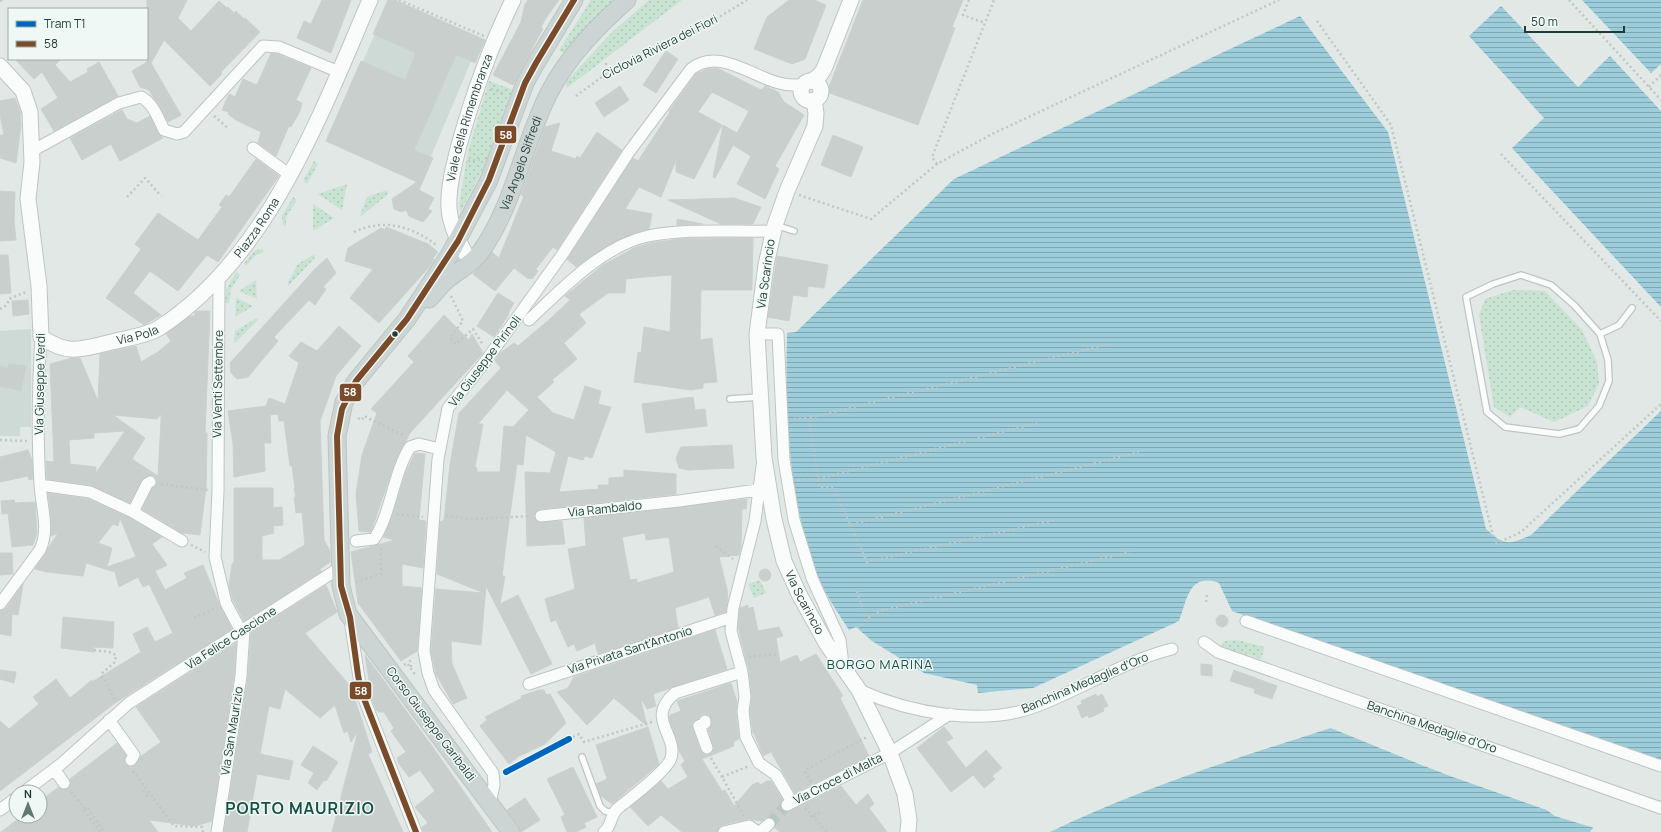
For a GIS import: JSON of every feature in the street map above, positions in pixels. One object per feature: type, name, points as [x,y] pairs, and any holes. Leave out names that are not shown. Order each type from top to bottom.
[{"type":"main road","points":[[407,319],[465,253],[466,240],[490,191],[499,153],[529,76],[574,0]]},
{"type":"main road","name":"Via Angelo Siffredi","points":[[407,319],[447,280],[465,253],[483,248],[503,212],[538,119],[549,94],[564,67],[583,42],[626,0]]},
{"type":"main road","name":"Corso Giuseppe Garibaldi","points":[[407,319],[356,381],[342,409],[338,436],[341,592],[350,617],[511,832]]},
{"type":"street","points":[[32,151],[119,103],[141,97],[156,113],[164,130],[177,134],[184,132],[263,46],[278,47],[339,72],[370,0]]},
{"type":"street","name":"Viale della Rimembranza","points":[[465,253],[449,209],[454,163],[489,51],[513,0]]},
{"type":"street","points":[[812,88],[824,69],[851,0]]},
{"type":"street","name":"Via Giuseppe Pirinoli","points":[[490,803],[494,785],[493,773],[434,690],[425,662],[424,651],[438,459],[448,408],[489,357],[562,255],[629,152],[691,69],[703,62],[718,60],[787,86],[812,88]]},
{"type":"street","name":"Via Giuseppe Verdi","points":[[0,66],[23,91],[28,102],[31,120],[32,151],[28,200],[38,286],[41,337],[38,384],[39,442],[40,485],[45,524],[44,542],[40,550],[0,604]]},
{"type":"street","name":"Piazza Roma","points":[[219,277],[262,222],[290,175],[311,134],[339,72]]},
{"type":"street","name":"Via Scarincio","points":[[759,763],[746,737],[743,711],[744,692],[742,672],[731,632],[732,617],[743,565],[764,489],[764,458],[757,334],[766,265],[773,228],[815,126],[816,113],[812,88]]},
{"type":"street","points":[[253,148],[290,175]]},
{"type":"street","points":[[529,320],[589,266],[606,254],[646,236],[674,233],[773,228]]},
{"type":"street","points":[[447,280],[455,259],[465,253]]},
{"type":"street","name":"Via Pola","points":[[41,337],[53,345],[65,349],[77,350],[127,338],[157,328],[201,296],[219,277]]},
{"type":"street","name":"Via Venti Settembre","points":[[219,277],[218,491],[215,557],[226,603],[243,631]]},
{"type":"street","points":[[757,334],[778,334],[784,460],[794,520],[812,578],[840,640],[843,665]]},
{"type":"street","points":[[356,541],[374,539],[380,529],[410,447],[419,444],[440,449]]},
{"type":"street","points":[[133,512],[147,484],[150,482]]},
{"type":"street","points":[[40,485],[90,492],[133,512],[182,541]]},
{"type":"street","name":"Via Scarincio","points":[[764,489],[774,519],[784,561],[799,594],[826,642],[859,690],[890,753],[905,794],[909,820],[908,832]]},
{"type":"street","name":"Via Rambaldo","points":[[541,516],[680,501],[764,489]]},
{"type":"street","points":[[755,521],[761,516],[767,515],[774,519]]},
{"type":"street","name":"Via Felice Cascione","points":[[34,784],[110,720],[119,706],[233,638],[341,567]]},
{"type":"street","points":[[350,617],[361,691],[416,832]]},
{"type":"street","name":"Via Privata Sant'Antonio","points":[[529,684],[732,617]]},
{"type":"street","points":[[1246,621],[1661,766]]},
{"type":"street","name":"Via San Maurizio","points":[[217,832],[241,676],[243,631]]},
{"type":"street","name":"Banchina Medaglie d'Oro","points":[[1204,642],[1218,652],[1661,808]]},
{"type":"street","name":"Banchina Medaglie d'Oro","points":[[950,714],[997,716],[1036,707],[1155,653],[1172,649]]},
{"type":"street","points":[[604,832],[609,828],[613,813],[668,765],[671,759],[671,746],[662,719],[667,702],[675,693],[742,672]]},
{"type":"street","points":[[859,690],[885,702],[906,708],[950,714]]},
{"type":"street","points":[[890,753],[950,714]]},
{"type":"street","points":[[110,720],[134,755],[131,760]]},
{"type":"street","points":[[705,721],[705,723],[699,726],[707,748]]},
{"type":"street","name":"Via Croce di Malta","points":[[790,804],[890,753]]},
{"type":"street","points":[[759,763],[776,775],[790,804]]},
{"type":"street","points":[[54,769],[64,783]]},
{"type":"street","points":[[724,832],[756,830],[769,824]]},
{"type":"lane","points":[[773,228],[794,231]]},
{"type":"lane","points":[[1521,275],[1551,285],[1574,305],[1600,334],[1608,360],[1609,381],[1599,406],[1579,429],[1559,434],[1505,427],[1487,412],[1466,297],[1493,284],[1521,275]]},
{"type":"lane","points":[[1600,334],[1619,325],[1632,308]]},
{"type":"lane","points":[[730,399],[761,397]]},
{"type":"lane","points":[[582,757],[600,806],[605,811],[613,813]]},
{"type":"path","points":[[400,0],[485,36]]},
{"type":"path","name":"Ciclovia Riviera dei Fiori","points":[[576,96],[606,74],[693,33],[746,0]]},
{"type":"path","points":[[969,0],[963,15],[985,23]]},
{"type":"path","points":[[937,164],[932,157],[994,0]]},
{"type":"path","points":[[787,191],[871,219],[937,164],[992,134],[1279,0]]},
{"type":"path","points":[[1569,0],[1661,100]]},
{"type":"path","points":[[606,63],[606,74]]},
{"type":"path","points":[[1649,87],[1661,75]]},
{"type":"path","points":[[480,79],[487,88],[510,95]]},
{"type":"path","points":[[206,108],[229,129]]},
{"type":"path","points":[[454,163],[499,153]]},
{"type":"path","points":[[1501,154],[1661,321]]},
{"type":"path","points":[[127,197],[145,178],[161,196]]},
{"type":"path","points":[[354,232],[368,226],[385,224],[422,234],[443,251]]},
{"type":"path","points":[[0,309],[7,305],[9,299],[38,286]]},
{"type":"path","points":[[451,296],[463,320],[450,338],[456,344],[473,329],[489,357]]},
{"type":"path","points":[[787,419],[809,418],[1108,344]]},
{"type":"path","points":[[358,418],[362,420],[364,416],[403,435]]},
{"type":"path","points":[[809,418],[819,487],[833,487],[867,562],[1055,520]]},
{"type":"path","points":[[794,481],[818,479],[1037,423]]},
{"type":"path","points":[[0,440],[39,442]]},
{"type":"path","points":[[850,525],[1139,452]]},
{"type":"path","points":[[170,485],[218,491]]},
{"type":"path","points":[[385,512],[418,517],[428,516]]},
{"type":"path","points":[[441,516],[473,519],[541,516]]},
{"type":"path","points":[[350,584],[381,574],[380,529]]},
{"type":"path","points":[[182,541],[215,557]]},
{"type":"path","points":[[716,546],[743,565]]},
{"type":"path","points":[[858,628],[867,619],[880,611],[1130,552]]},
{"type":"path","points":[[857,592],[867,619]]},
{"type":"path","points":[[1206,602],[1207,596]]},
{"type":"path","points":[[194,618],[215,608]]},
{"type":"path","points":[[94,650],[114,653],[116,655],[115,662],[101,674],[119,706]]},
{"type":"path","points":[[739,658],[778,654]]},
{"type":"path","points":[[410,661],[412,670]]},
{"type":"path","points":[[403,666],[407,663],[418,679]]},
{"type":"path","points":[[573,737],[578,734],[584,742],[662,719]]},
{"type":"path","points":[[816,791],[805,772],[806,769],[879,731]]},
{"type":"path","points":[[707,748],[712,761],[756,830]]},
{"type":"path","points":[[131,760],[129,766],[174,826],[202,827],[203,832]]},
{"type":"path","points":[[722,777],[759,763]]},
{"type":"path","points":[[142,791],[147,796],[150,794]]},
{"type":"path","points":[[73,794],[85,808],[83,810],[100,832]]},
{"type":"path","points":[[790,804],[807,808],[827,832]]},
{"type":"path","points":[[88,808],[104,832]]},
{"type":"path","points":[[810,817],[818,812],[819,813],[814,817]]},
{"type":"shaded area","points":[[389,1],[480,40],[421,180],[329,140]]},
{"type":"shaded area","points":[[31,329],[31,427],[20,427],[20,436],[0,436],[0,331]]},
{"type":"green space","points":[[591,0],[618,0],[566,55],[559,50]]},
{"type":"green space","points":[[649,0],[682,0],[567,88],[566,82],[612,32]]},
{"type":"green space","points":[[489,81],[514,90],[484,167],[460,213],[459,206],[468,151]]},
{"type":"green space","points":[[314,161],[318,164],[307,184],[303,181]]},
{"type":"green space","points":[[347,184],[342,210],[318,194]]},
{"type":"green space","points":[[387,190],[388,194],[359,218],[367,197]]},
{"type":"green space","points":[[293,197],[297,200],[286,217],[286,226],[283,226],[282,216]]},
{"type":"green space","points":[[313,204],[334,218],[313,231]]},
{"type":"green space","points":[[263,249],[264,252],[256,255],[246,266],[244,264],[254,251]]},
{"type":"green space","points":[[313,255],[315,256],[314,259],[288,286],[288,282],[298,264]]},
{"type":"green space","points":[[236,272],[240,275],[231,289],[229,303],[225,303],[227,288]]},
{"type":"green space","points":[[256,280],[257,299],[239,291]]},
{"type":"green space","points":[[1513,290],[1545,291],[1582,330],[1597,362],[1599,383],[1588,406],[1554,422],[1520,407],[1510,417],[1494,407],[1479,315],[1485,299]]},
{"type":"green space","points":[[236,298],[253,306],[235,317]]},
{"type":"green space","points":[[257,318],[258,320],[234,344],[235,331]]},
{"type":"green space","points":[[760,580],[766,593],[754,598],[748,584]]},
{"type":"green space","points":[[1237,640],[1265,647],[1261,659],[1229,649],[1221,644],[1225,641]]},
{"type":"water","points":[[1582,0],[1661,0],[1661,64],[1651,73]]},
{"type":"water","points":[[1501,6],[1578,87],[1610,56],[1661,111],[1661,307],[1512,148],[1544,118],[1469,36]]},
{"type":"water","points":[[1300,16],[1388,132],[1486,529],[1498,539],[1507,542],[1517,541],[1531,535],[1661,411],[1661,761],[1232,611],[1219,583],[1201,581],[1195,585],[1187,597],[1179,621],[1033,688],[978,693],[977,685],[924,673],[872,641],[856,627],[849,630],[821,584],[808,547],[800,518],[794,487],[788,426],[787,333],[796,332],[954,179]]},
{"type":"water","points":[[1331,728],[1450,776],[1547,810],[1555,816],[1594,828],[1590,832],[1050,832],[1084,816],[1188,775]]},
{"type":"pier","points":[[1331,726],[1425,765],[1548,808],[1556,814],[1588,823],[1596,826],[1596,828],[1593,832],[1590,832],[1594,827],[1555,816],[1547,810],[1424,766],[1331,728]]},
{"type":"building","points":[[147,0],[187,0],[178,18],[191,31],[219,1],[234,13],[236,11],[260,32],[221,72],[222,74],[210,86],[164,40],[151,63],[181,115],[168,122],[149,90],[140,87],[132,71],[148,60]]},
{"type":"building","points":[[322,0],[351,0],[331,53],[297,38],[304,21],[311,24]]},
{"type":"building","points":[[388,0],[395,0],[485,40],[475,63],[456,55],[414,150],[433,158],[419,190],[434,198],[428,209],[432,211],[423,222],[409,216],[406,210],[401,212],[394,209],[392,199],[417,182],[326,141],[361,61],[405,80],[416,53],[373,34]]},
{"type":"building","points":[[528,0],[559,0],[541,27],[543,29],[513,85],[493,75],[521,22],[525,4]]},
{"type":"building","points":[[789,0],[814,0],[826,5],[805,59],[792,64],[754,49],[767,17]]},
{"type":"building","points":[[863,0],[963,0],[952,27],[955,28],[918,125],[827,92]]},
{"type":"building","points":[[666,51],[678,59],[656,93],[643,85]]},
{"type":"building","points":[[271,53],[311,68],[296,100],[302,103],[300,111],[291,127],[289,126],[276,156],[258,143],[261,132],[236,120],[228,114],[229,112],[222,110],[229,94],[235,97],[243,79],[257,85]]},
{"type":"building","points":[[16,60],[60,60],[55,65],[70,82],[88,72],[87,69],[99,62],[118,96],[54,131],[41,109],[58,98],[42,72],[34,79]]},
{"type":"building","points":[[717,68],[761,90],[765,86],[778,92],[784,102],[804,115],[775,166],[779,169],[765,199],[737,184],[751,156],[733,145],[715,178],[713,177],[723,125],[737,133],[749,111],[712,92],[698,112],[722,125],[694,179],[676,172],[676,160],[661,197],[639,187],[625,209],[652,214],[649,229],[629,235],[612,243],[576,267],[567,259],[633,158],[638,161],[670,112],[669,111],[696,74],[707,69]]},
{"type":"building","points":[[620,86],[629,100],[604,117],[595,103]]},
{"type":"building","points":[[15,98],[21,114],[16,163],[0,158],[0,135],[4,135],[0,115],[0,101]]},
{"type":"building","points":[[122,110],[127,119],[137,123],[150,116],[158,133],[163,138],[120,161],[111,144],[82,160],[70,138]]},
{"type":"building","points":[[560,123],[551,151],[576,159],[577,156],[580,158],[597,132],[622,150],[557,250],[553,247],[536,269],[538,271],[532,279],[527,278],[514,268],[495,291],[473,274],[492,252],[499,258],[524,196],[521,195],[545,127]]},
{"type":"building","points":[[833,135],[863,147],[851,177],[821,165]]},
{"type":"building","points":[[256,159],[279,176],[218,262],[207,255],[178,291],[150,271],[133,293],[161,315],[144,325],[106,298],[141,249],[135,244],[158,213],[198,240],[222,207],[219,205],[226,195],[229,197]]},
{"type":"building","points":[[0,191],[15,192],[14,221],[16,240],[0,241]]},
{"type":"building","points":[[734,198],[761,207],[753,224],[721,224],[668,200]]},
{"type":"building","points":[[677,219],[703,224],[677,225]]},
{"type":"building","points":[[386,227],[428,244],[438,252],[433,258],[434,260],[429,267],[379,323],[350,298],[373,269],[345,261],[348,248],[381,228],[385,230]]},
{"type":"building","points":[[753,238],[752,290],[701,290],[700,340],[712,338],[717,382],[703,383],[703,388],[691,390],[634,382],[638,352],[641,353],[644,327],[670,332],[672,275],[645,277],[626,279],[625,293],[608,293],[579,314],[586,323],[564,343],[577,359],[552,380],[554,382],[537,397],[553,413],[574,420],[585,386],[601,391],[598,404],[611,407],[592,458],[585,456],[583,460],[568,456],[559,492],[599,489],[598,485],[609,485],[609,478],[624,477],[624,470],[676,474],[676,494],[540,509],[534,516],[538,522],[562,521],[565,544],[527,546],[525,472],[550,473],[556,452],[526,435],[523,465],[517,464],[502,576],[505,576],[500,604],[518,595],[552,664],[531,674],[486,586],[481,645],[451,641],[452,664],[467,698],[453,704],[436,674],[431,651],[436,589],[484,593],[437,574],[440,522],[444,520],[450,465],[459,413],[501,368],[495,361],[499,354],[514,343],[518,346],[550,319],[570,300],[565,296],[603,265],[634,248],[650,243],[679,239]],"holes":[[[507,390],[529,410],[513,427],[504,426],[500,472],[477,472],[477,468],[475,467],[483,424],[478,424]]]},
{"type":"building","points":[[0,255],[8,255],[11,293],[0,294]]},
{"type":"building","points":[[777,256],[828,265],[824,288],[808,286],[807,297],[793,295],[789,321],[768,317]]},
{"type":"building","points":[[327,258],[336,273],[323,287],[326,289],[315,305],[309,300],[274,337],[278,341],[248,377],[237,379],[231,373],[230,363],[315,269]]},
{"type":"building","points":[[498,293],[514,303],[508,313],[509,314],[494,337],[477,326]]},
{"type":"building","points":[[28,300],[29,314],[13,316],[12,301]]},
{"type":"building","points":[[210,311],[205,433],[207,433],[206,488],[200,535],[182,533],[142,509],[152,489],[156,485],[156,478],[153,476],[146,476],[141,481],[130,503],[91,485],[47,479],[46,461],[54,462],[50,364],[72,358],[80,358],[98,401],[100,354],[136,346],[141,362],[158,352],[171,341],[166,334],[190,316],[195,316],[195,312]],"holes":[[[161,414],[161,420],[158,476],[132,459],[145,438],[113,415],[157,419]],[[125,431],[96,473],[96,467],[70,464],[69,440],[94,438],[94,433]]]},
{"type":"building","points":[[444,315],[469,340],[472,334],[483,353],[410,433],[393,467],[370,532],[359,531],[356,494],[362,455],[377,413],[371,409],[414,362],[408,356]]},
{"type":"building","points":[[339,326],[361,346],[336,376],[320,421],[324,540],[330,551],[330,562],[320,569],[321,572],[244,621],[233,600],[229,586],[232,564],[234,562],[234,488],[273,488],[273,508],[282,507],[283,525],[273,526],[274,533],[262,536],[262,560],[279,560],[305,545],[302,512],[296,513],[294,497],[296,497],[295,488],[292,466],[290,466],[284,421],[279,421],[278,414],[270,415],[271,443],[264,443],[265,471],[234,477],[233,444],[228,411],[266,406],[269,398],[285,404],[299,363],[289,356],[301,342],[317,351]]},
{"type":"building","points":[[9,364],[26,366],[21,391],[0,386],[0,366],[8,368]]},
{"type":"building","points":[[693,397],[695,410],[705,409],[707,426],[646,433],[642,404]]},
{"type":"building","points":[[732,445],[734,468],[688,470],[679,468],[676,458],[681,447]]},
{"type":"building","points":[[28,450],[32,460],[33,479],[29,480],[28,476],[0,482],[0,457]]},
{"type":"building","points":[[415,453],[425,454],[419,520],[426,521],[423,568],[402,564],[402,586],[422,588],[417,651],[401,661],[358,603],[351,552],[395,540],[383,537],[391,520],[406,472]]},
{"type":"building","points":[[48,493],[88,499],[130,518],[162,537],[152,544],[167,565],[155,571],[165,590],[187,578],[184,573],[203,565],[220,606],[232,629],[115,703],[0,791],[0,721],[9,729],[39,704],[33,697],[56,679],[70,698],[92,680],[92,682],[141,652],[133,634],[147,627],[155,642],[173,633],[149,584],[143,587],[138,577],[119,587],[115,572],[86,563],[83,576],[47,572],[35,569],[58,533],[51,536],[51,517]],"holes":[[[120,518],[136,557],[107,567],[112,548],[98,543],[113,524],[118,526]]]},
{"type":"building","points":[[747,499],[746,509],[742,509],[741,547],[739,555],[719,557],[727,589],[728,600],[726,612],[715,615],[709,597],[675,608],[678,628],[598,654],[595,643],[577,651],[574,644],[568,647],[556,620],[551,622],[545,599],[575,589],[568,549],[586,546],[584,518]],"holes":[[[645,533],[646,540],[669,537],[674,572],[637,583],[637,579],[630,580],[622,537]]]},
{"type":"building","points":[[14,500],[15,503],[35,502],[37,533],[33,545],[12,547],[8,513],[2,514],[1,501]]},
{"type":"building","points":[[0,553],[12,553],[13,574],[0,575]]},
{"type":"building","points":[[763,569],[767,569],[771,575],[767,581],[763,581],[759,577],[759,573]]},
{"type":"building","points":[[23,584],[18,615],[12,614],[11,636],[0,634],[0,611],[6,608]]},
{"type":"building","points":[[326,585],[337,612],[305,633],[351,687],[372,752],[368,754],[403,832],[332,832],[358,731],[351,742],[348,731],[344,733],[335,705],[320,718],[285,689],[280,709],[269,706],[260,754],[293,761],[289,780],[257,774],[247,832],[224,832],[248,677],[251,633]]},
{"type":"building","points":[[748,605],[748,609],[753,607],[758,631],[779,627],[783,636],[776,638],[780,662],[797,655],[800,662],[816,654],[843,696],[840,698],[869,756],[795,793],[771,752],[763,756],[753,733],[750,711],[752,696],[749,671],[738,627],[740,608]]},
{"type":"building","points":[[1220,615],[1224,615],[1228,621],[1224,627],[1220,627],[1216,623],[1216,619]]},
{"type":"building","points":[[63,617],[114,622],[113,648],[94,647],[94,652],[61,648]]},
{"type":"building","points":[[715,630],[727,669],[653,694],[656,706],[647,709],[642,700],[647,726],[614,698],[587,725],[557,692],[568,688],[574,677]]},
{"type":"building","points":[[236,643],[234,675],[212,821],[195,826],[149,820],[158,832],[1,832],[12,824],[48,824],[48,795],[59,787],[64,790],[68,788],[71,783],[70,779],[117,743],[126,755],[125,764],[130,767],[135,766],[140,757],[161,742],[136,707]]},
{"type":"building","points":[[365,655],[432,746],[492,832],[423,832],[422,827],[428,823],[415,807],[435,791],[420,770],[409,777],[399,764],[397,758],[406,752],[391,731],[394,728],[384,712],[379,712],[376,710],[372,699]]},
{"type":"building","points":[[1201,664],[1212,665],[1212,676],[1201,675]]},
{"type":"building","points":[[0,670],[16,672],[14,683],[0,679]]},
{"type":"building","points":[[1234,670],[1277,686],[1272,699],[1254,693],[1255,689],[1230,681]]},
{"type":"building","points":[[731,683],[737,702],[736,712],[739,739],[733,742],[734,746],[702,759],[722,791],[725,790],[734,806],[752,785],[758,782],[760,785],[767,781],[771,781],[783,800],[781,808],[787,812],[841,786],[856,805],[868,794],[874,804],[869,808],[887,832],[780,832],[775,828],[774,820],[768,817],[762,821],[748,819],[722,825],[719,827],[717,832],[682,832],[661,815],[648,826],[630,807],[661,781],[668,789],[688,777],[681,765],[685,761],[679,751],[669,718],[670,715],[681,711],[677,701]],"holes":[[[705,714],[709,715],[712,721],[711,726],[708,729],[714,749],[712,753],[706,755],[700,750],[692,725]]]},
{"type":"building","points":[[539,690],[544,690],[546,695],[550,694],[566,723],[545,744],[519,756],[509,764],[480,726],[487,720],[485,717],[522,698],[521,696]]},
{"type":"building","points":[[1096,694],[1097,697],[1102,694],[1108,706],[1103,708],[1104,711],[1089,718],[1088,715],[1082,718],[1077,706],[1082,704],[1081,701]]},
{"type":"building","points":[[648,727],[659,764],[612,804],[601,796],[596,784],[607,779],[596,745]]},
{"type":"building","points":[[944,727],[953,738],[946,742],[966,768],[986,750],[1002,768],[992,776],[995,779],[984,788],[973,775],[951,792],[917,748]]},
{"type":"building","points":[[313,746],[338,762],[326,781],[324,780],[317,790],[308,783],[314,773],[301,765]]},
{"type":"building","points":[[573,767],[597,817],[584,823],[586,827],[576,832],[567,832],[561,817],[565,815],[547,779]]},
{"type":"building","points":[[525,798],[540,820],[521,832],[519,826],[507,810]]},
{"type":"tunnel","points":[[769,824],[787,805]]},
{"type":"tram line","name":"T1","points":[[506,772],[569,739]]},
{"type":"transit line","name":"58","points":[[416,832],[361,691],[350,617],[341,586],[337,436],[342,409],[356,381],[407,319],[458,241],[489,180],[525,83],[574,0]]},
{"type":"district","name":"BORGO MARINA","points":[[880,664]]},
{"type":"district","name":"PORTO MAURIZIO","points":[[300,808]]}]
